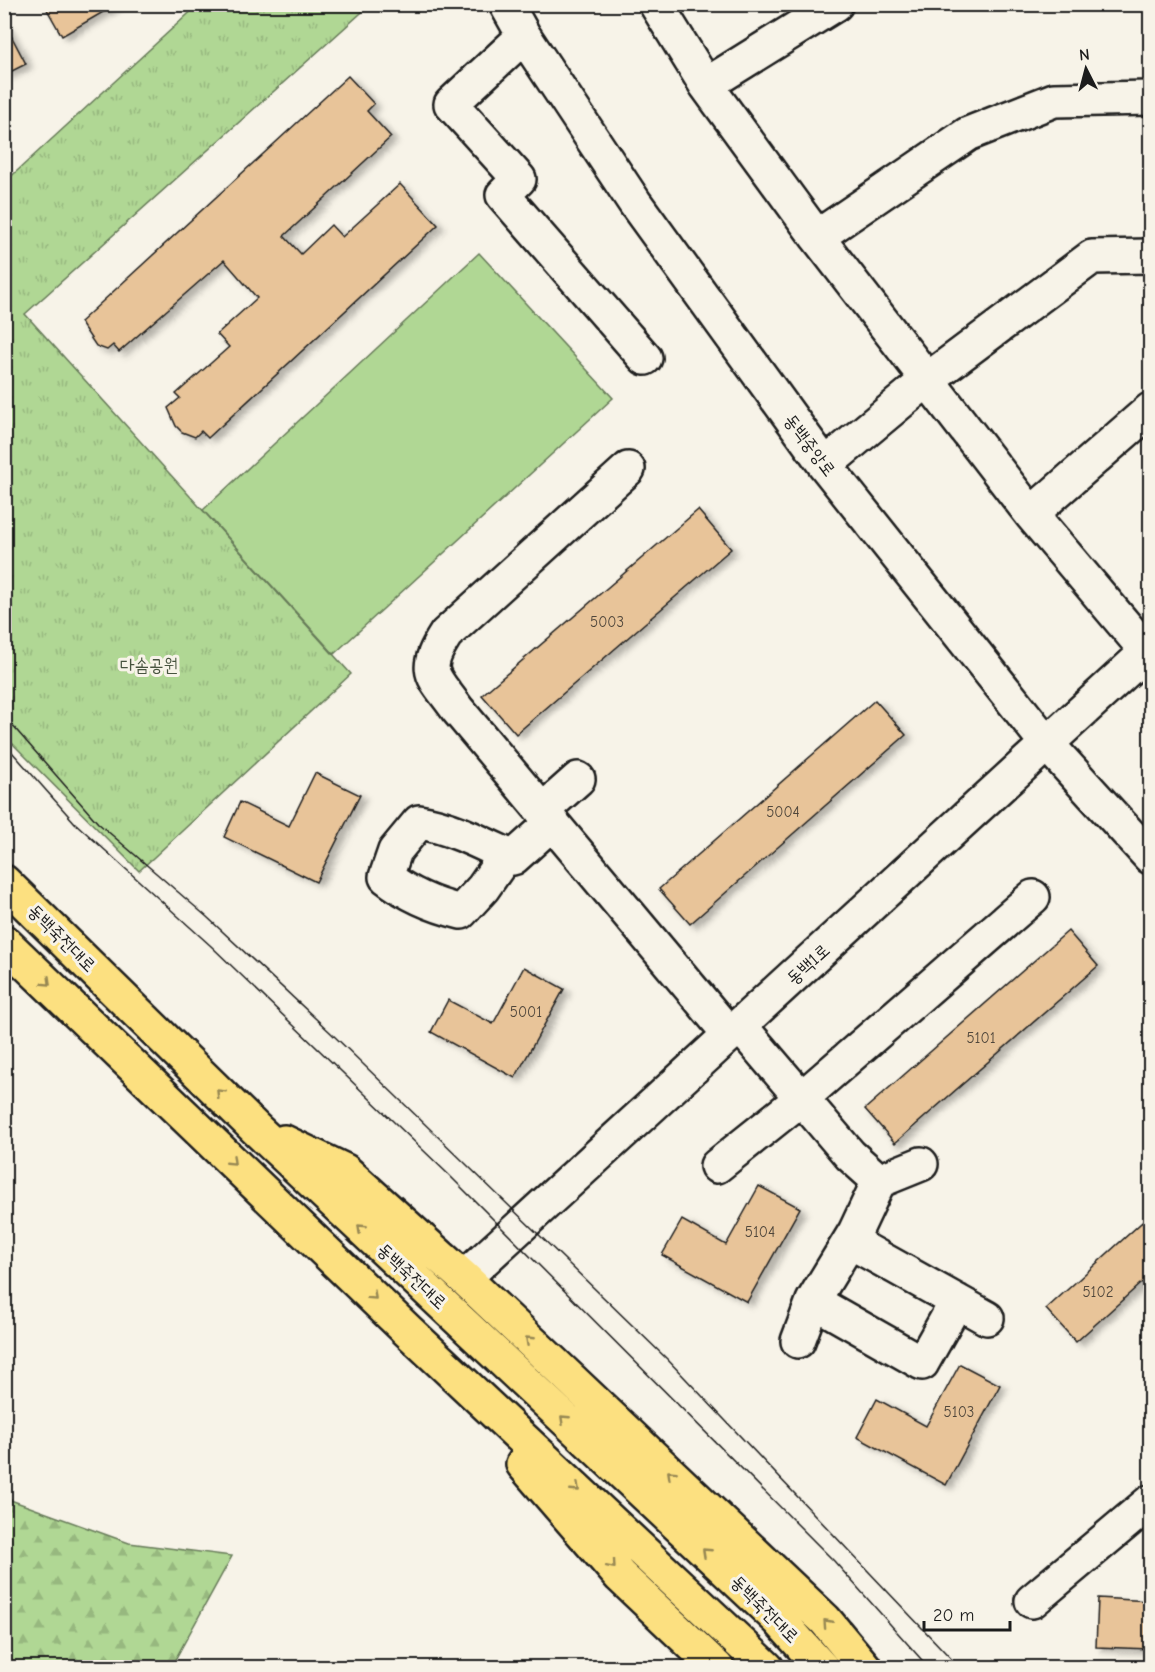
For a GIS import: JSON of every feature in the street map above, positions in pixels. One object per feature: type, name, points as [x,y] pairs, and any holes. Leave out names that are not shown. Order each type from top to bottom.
[{"type":"main road","name":"동백죽전대로","points":[[4,882],[256,1129],[779,1620],[822,1668]]},
{"type":"main road","points":[[4,942],[408,1331],[766,1668]]},
{"type":"main road","points":[[256,1129],[345,1171],[464,1278],[825,1620],[865,1668]]},
{"type":"main road","points":[[408,1331],[620,1576],[717,1668]]},
{"type":"street","points":[[656,4],[706,85],[817,237],[1031,514],[1150,652]]},
{"type":"street","points":[[706,85],[836,4]]},
{"type":"street","name":"동백중앙로","points":[[508,5],[524,36],[661,239],[825,465],[1048,745],[1150,857]]},
{"type":"street","points":[[524,36],[451,104],[519,179],[503,195],[645,358]]},
{"type":"street","points":[[817,237],[968,134],[1054,100],[1150,98]]},
{"type":"street","points":[[825,465],[927,380],[1092,257],[1150,256]]},
{"type":"street","points":[[1031,514],[1150,410]]},
{"type":"street","points":[[628,469],[446,634],[432,657],[431,673],[547,817],[735,1031],[802,1098],[850,1155],[879,1180]]},
{"type":"street","name":"동백1로","points":[[464,1278],[1150,652]]},
{"type":"street","points":[[506,855],[483,888],[461,912],[441,907],[380,882],[395,851],[419,822],[440,825],[513,858],[578,779]]},
{"type":"street","points":[[717,1166],[802,1098],[1033,897]]},
{"type":"street","points":[[798,1341],[813,1302],[855,1232],[879,1180],[921,1164]]},
{"type":"street","points":[[855,1232],[858,1246],[987,1318]]},
{"type":"street","points":[[813,1302],[922,1363],[957,1301]]},
{"type":"street","points":[[1032,1601],[1148,1509]]},
{"type":"green space","name":"다솜공원","points":[[198,5],[370,5],[25,314],[351,674],[139,871],[5,736],[5,182]]},
{"type":"green space","points":[[479,253],[613,398],[334,654],[203,510]]},
{"type":"green space","points":[[5,1498],[129,1543],[232,1556],[171,1667],[5,1667]]},
{"type":"building","points":[[44,4],[117,4],[62,36]]},
{"type":"building","points":[[4,25],[26,64],[4,75]]},
{"type":"building","points":[[348,76],[374,104],[367,111],[391,137],[284,236],[301,254],[331,225],[342,237],[400,184],[438,225],[208,438],[201,431],[195,437],[182,432],[176,426],[168,408],[180,398],[176,394],[229,347],[217,334],[257,298],[224,260],[119,352],[113,345],[107,350],[96,346],[80,322]]},
{"type":"building","points":[[698,510],[731,549],[516,734],[482,695]]},
{"type":"building","points":[[875,700],[906,735],[690,924],[659,889]]},
{"type":"building","points":[[315,773],[360,795],[316,882],[224,837],[240,802],[289,826]]},
{"type":"building","points":[[1068,931],[1098,966],[895,1143],[865,1109]]},
{"type":"building","points":[[524,967],[564,989],[515,1078],[431,1032],[448,1000],[493,1024]]},
{"type":"building","points":[[759,1186],[800,1208],[747,1302],[662,1255],[682,1220],[726,1245]]},
{"type":"building","points":[[1150,1215],[1150,1275],[1076,1342],[1046,1309]]},
{"type":"building","points":[[960,1364],[1000,1385],[946,1485],[857,1437],[877,1399],[926,1426]]},
{"type":"building","points":[[1098,1598],[1150,1601],[1150,1649],[1096,1647]]},
{"type":"tram line","points":[[4,716],[98,823],[207,917],[330,1032],[667,1359],[960,1668]]},
{"type":"tram line","points":[[4,743],[75,823],[211,946],[448,1174],[834,1561],[929,1668]]}]
